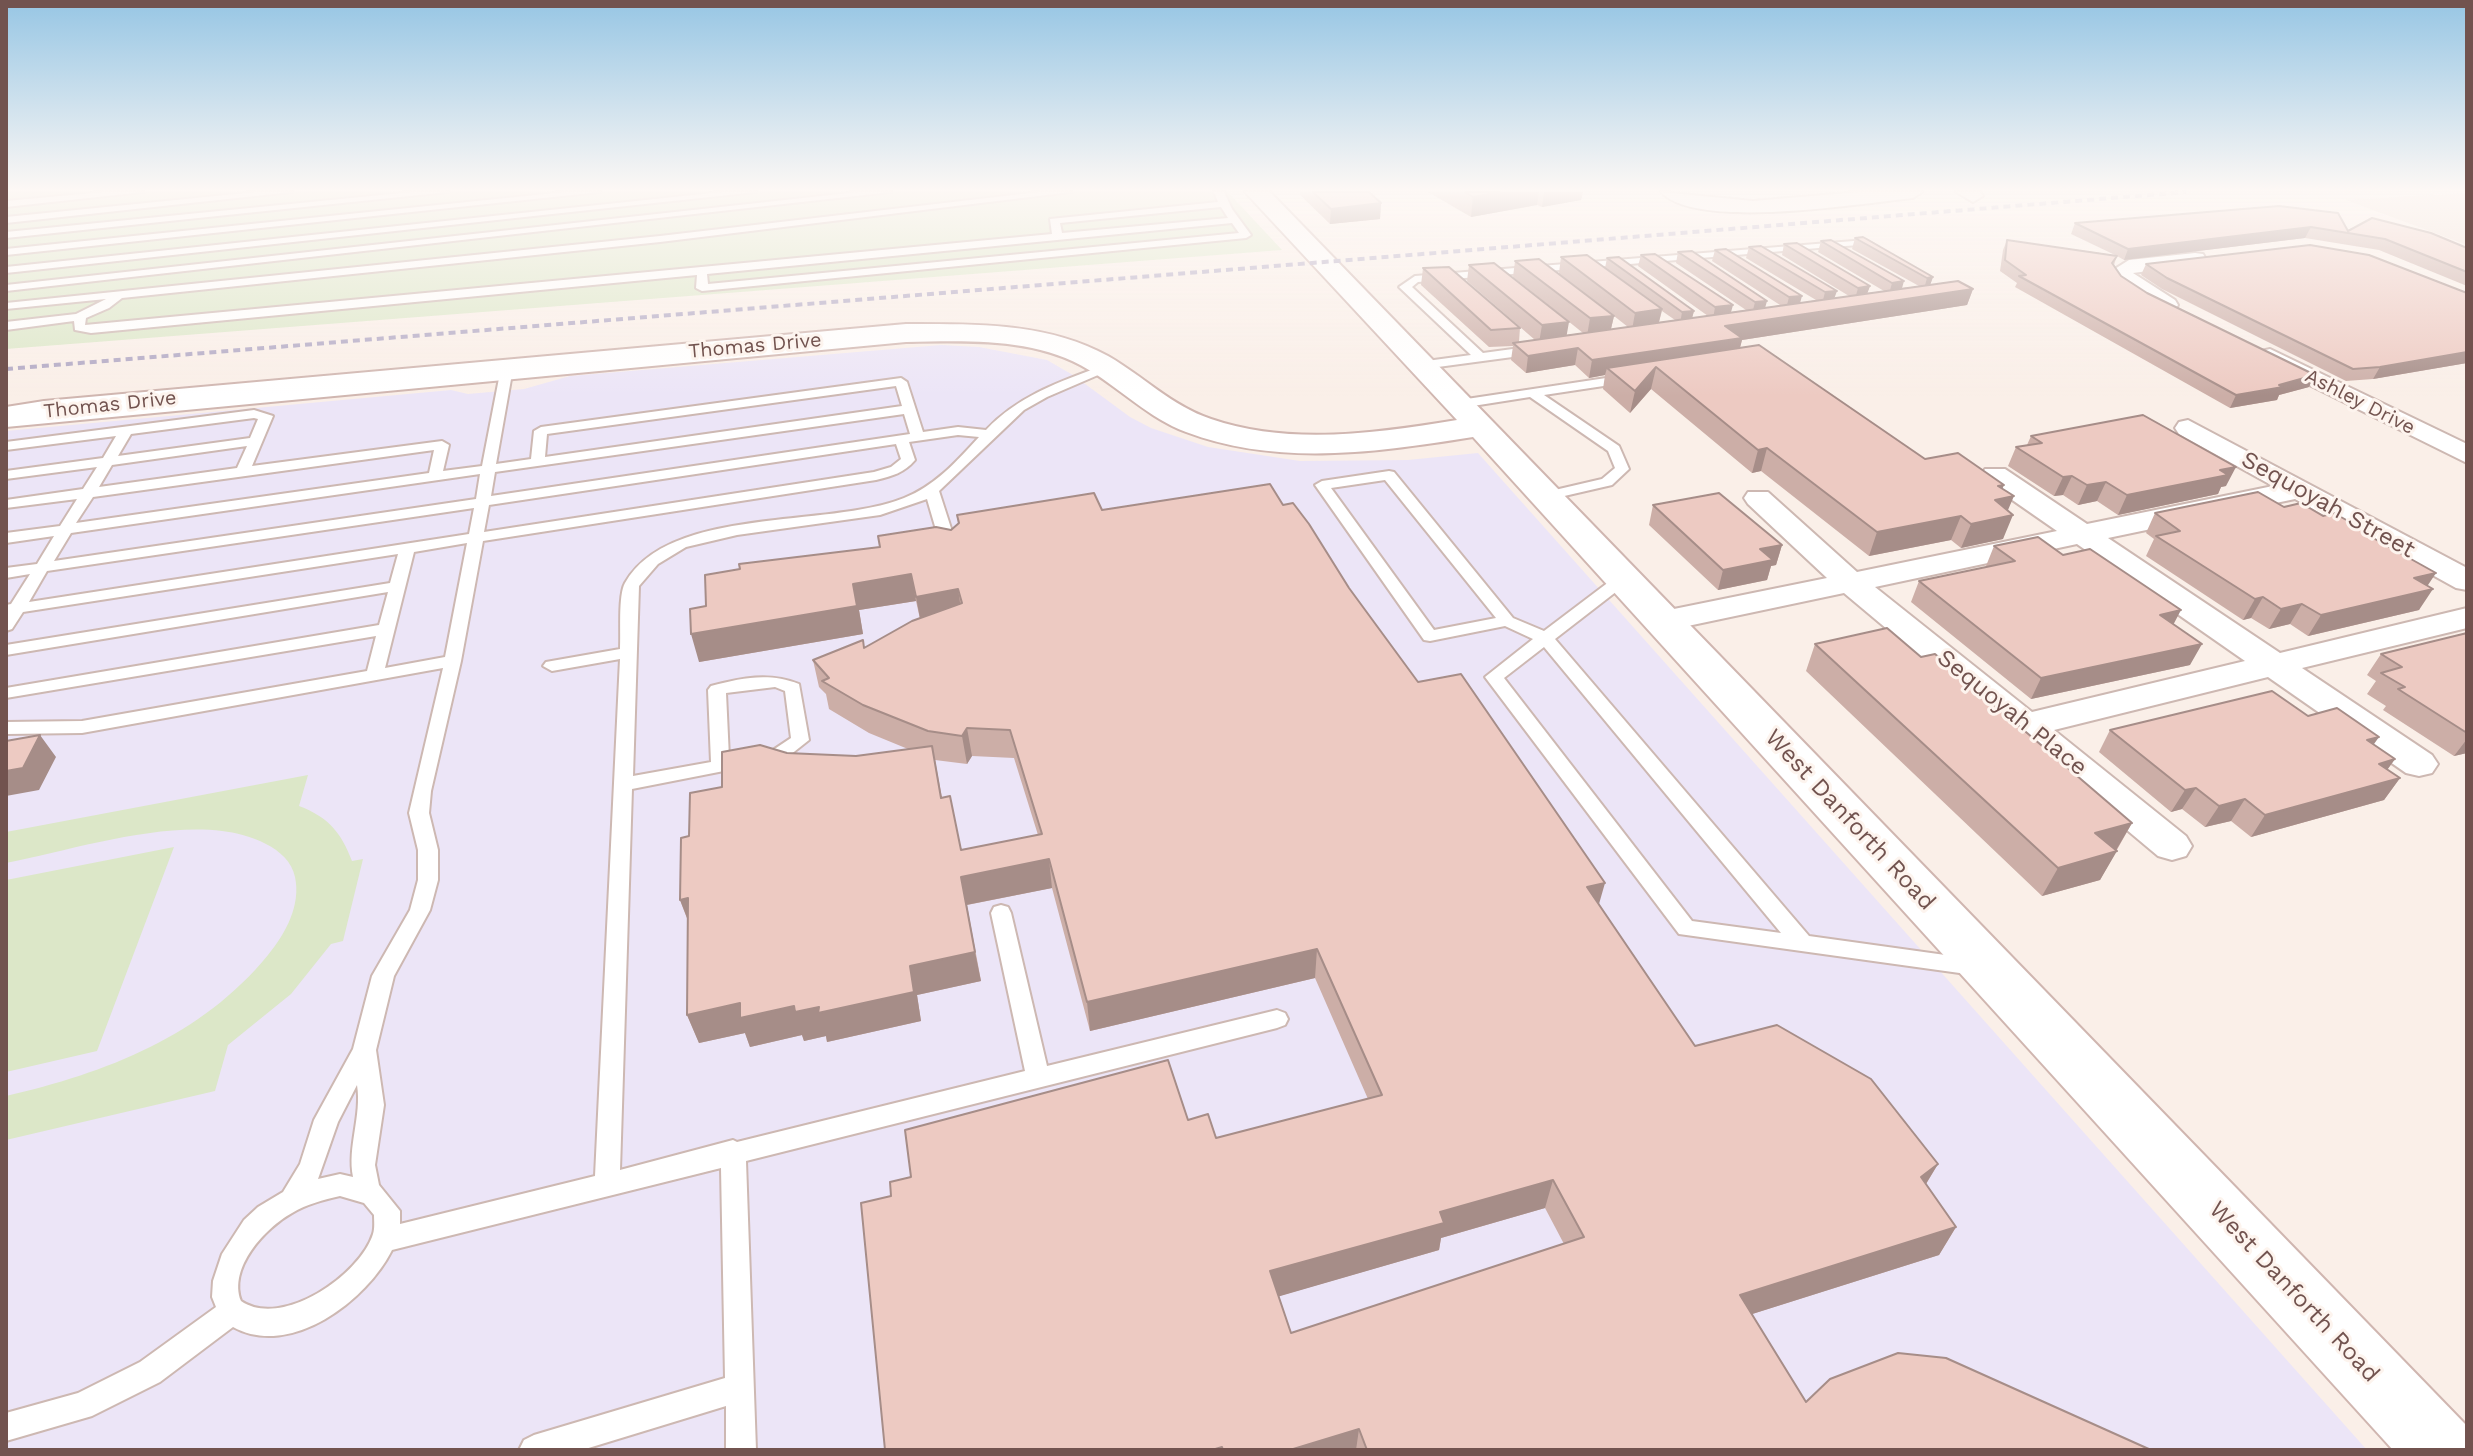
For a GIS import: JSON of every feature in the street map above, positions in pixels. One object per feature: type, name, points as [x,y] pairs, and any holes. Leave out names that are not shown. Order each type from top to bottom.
[{"type":"main road","name":"West Danforth Road","points":[[1322,260],[2441,1450]]},
{"type":"main road","name":"Thomas Drive","points":[[6,417],[906,333],[971,333],[1052,344],[1085,356],[1170,414],[1236,435],[1282,442],[1369,443],[1471,415]]},
{"type":"street","points":[[2190,260],[2129,266],[2121,272],[2127,281],[2193,318]]},
{"type":"street","name":"Ashley Drive","points":[[2247,345],[2467,455]]},
{"type":"street","name":"Sequoyah Street","points":[[2188,428],[2467,581]]},
{"type":"street","points":[[1995,475],[2419,764]]},
{"type":"street","points":[[1664,621],[2080,532],[2300,489]]},
{"type":"street","name":"Sequoyah Place","points":[[1758,498],[1850,582],[2172,846]]},
{"type":"street","points":[[2027,725],[2467,618]]},
{"type":"lane","points":[[6,270],[104,260]]},
{"type":"lane","points":[[6,326],[80,317],[106,305],[117,296],[139,260]]},
{"type":"lane","points":[[6,288],[253,260]]},
{"type":"lane","points":[[6,306],[458,260]]},
{"type":"lane","points":[[80,317],[79,328],[91,329],[818,260]]},
{"type":"lane","points":[[702,271],[702,288],[990,260]]},
{"type":"lane","points":[[1480,357],[1405,287],[1415,279],[1638,260]]},
{"type":"lane","points":[[1658,260],[1668,267]]},
{"type":"lane","points":[[1698,260],[1704,264]]},
{"type":"lane","points":[[1776,260],[1786,266]]},
{"type":"lane","points":[[1818,260],[1822,262]]},
{"type":"lane","points":[[1620,262],[1633,271]]},
{"type":"lane","points":[[1586,264],[1599,274]]},
{"type":"lane","points":[[1540,268],[1553,278]]},
{"type":"lane","points":[[1495,272],[1506,281]]},
{"type":"lane","points":[[1451,276],[1461,285]]},
{"type":"lane","points":[[1525,341],[1535,350]]},
{"type":"lane","points":[[1423,365],[1551,348]]},
{"type":"lane","points":[[292,1200],[311,1168],[326,1120],[364,1050],[383,976],[420,910],[428,880],[428,850],[419,813],[453,661],[507,368]]},
{"type":"lane","points":[[607,1183],[631,586],[641,571],[679,544],[871,512],[907,502],[944,482],[990,434],[1034,396],[1106,369]]},
{"type":"lane","points":[[1471,415],[1532,393],[1638,377]]},
{"type":"lane","points":[[12,609],[876,476],[896,470],[908,460],[910,409],[901,382],[541,431],[537,463]]},
{"type":"lane","points":[[1532,393],[1614,449],[1622,469],[1607,482],[1547,496]]},
{"type":"lane","points":[[6,538],[910,409]]},
{"type":"lane","points":[[6,446],[254,414],[266,416],[243,472]]},
{"type":"lane","points":[[6,626],[12,609],[42,568],[126,431]]},
{"type":"lane","points":[[6,573],[958,431],[990,434]]},
{"type":"lane","points":[[6,475],[256,441]]},
{"type":"lane","points":[[6,504],[442,445],[435,477]]},
{"type":"lane","points":[[1507,621],[1430,636],[1322,485],[1389,475],[1507,621],[1545,638],[1802,943]]},
{"type":"lane","points":[[931,490],[950,550]]},
{"type":"lane","points":[[375,674],[407,548]]},
{"type":"lane","points":[[1624,578],[1494,677],[1686,928],[1990,969]]},
{"type":"lane","points":[[6,650],[398,586]]},
{"type":"lane","points":[[6,693],[387,629]]},
{"type":"lane","points":[[552,666],[627,653]]},
{"type":"lane","points":[[6,728],[82,727],[453,661]]},
{"type":"lane","points":[[621,785],[778,755],[800,740],[793,688],[780,681],[764,681],[717,690],[720,766]]},
{"type":"lane","points":[[1001,913],[1038,1077]]},
{"type":"lane","points":[[384,1240],[733,1151],[1277,1019]]},
{"type":"lane","points":[[364,1050],[372,1105],[363,1165],[368,1192]]},
{"type":"lane","points":[[733,1151],[741,1450]]},
{"type":"lane","points":[[340,1185],[368,1192],[376,1196],[386,1209],[388,1227],[369,1269],[349,1290],[298,1318],[271,1323],[249,1320],[233,1311],[225,1295],[224,1276],[232,1255],[257,1224],[292,1200],[316,1189],[340,1185]]},
{"type":"lane","points":[[6,1427],[82,1406],[150,1372],[233,1311]]},
{"type":"lane","points":[[534,1450],[739,1388]]},
{"type":"shaded area","points":[[941,345],[979,347],[1047,360],[1130,417],[1151,428],[1208,447],[1300,461],[1408,460],[1478,453],[2367,1450],[6,1450],[6,431],[451,390],[468,394],[524,389],[570,376]]},
{"type":"green space","points":[[6,260],[1154,260],[6,349]]},
{"type":"green space","points":[[308,775],[299,806],[318,815],[332,827],[352,861],[363,859],[343,941],[331,944],[291,994],[228,1045],[215,1091],[6,1140],[6,1096],[80,1076],[150,1047],[213,1008],[242,983],[281,937],[294,908],[296,887],[291,867],[276,850],[255,839],[222,831],[142,834],[6,863],[6,832]]},
{"type":"green space","points":[[174,847],[97,1051],[6,1072],[6,880]]},
{"type":"building","points":[[1540,260],[1614,316],[1590,318],[1515,261]]},
{"type":"building","points":[[1565,260],[1594,260],[1662,309],[1635,313]]},
{"type":"building","points":[[1610,260],[1623,260],[1694,311],[1682,312]]},
{"type":"building","points":[[1648,260],[1664,260],[1733,305],[1715,307]]},
{"type":"building","points":[[1690,260],[1705,260],[1767,301],[1755,302]]},
{"type":"building","points":[[1731,260],[1744,260],[1802,296],[1789,297]]},
{"type":"building","points":[[1771,260],[1785,260],[1837,291],[1825,292]]},
{"type":"building","points":[[1811,260],[1826,260],[1870,286],[1858,288]]},
{"type":"building","points":[[1853,260],[1867,260],[1904,281],[1892,283]]},
{"type":"building","points":[[1895,260],[1903,260],[1933,277],[1927,278]]},
{"type":"building","points":[[2005,260],[2114,260],[2112,263],[2121,276],[2147,293],[2315,375],[2279,385],[2283,387],[2236,395],[2019,276],[2026,275]]},
{"type":"building","points":[[2181,260],[2382,260],[2467,293],[2467,352],[2353,369],[2167,278],[2146,264]]},
{"type":"building","points":[[2437,260],[2467,260],[2467,272]]},
{"type":"building","points":[[1494,263],[1569,322],[1542,325],[1469,265]]},
{"type":"building","points":[[1449,267],[1520,328],[1491,330],[1423,268]]},
{"type":"building","points":[[1958,281],[1973,289],[1725,326],[1742,338],[1592,360],[1578,348],[1528,356],[1513,343]]},
{"type":"building","points":[[1759,345],[1925,459],[1958,453],[2004,485],[1998,486],[2014,496],[1995,500],[2013,515],[1971,524],[1961,516],[1877,532],[1767,448],[1758,450],[1656,367],[1635,391],[1607,368]]},
{"type":"building","points":[[2143,415],[2236,467],[2220,470],[2228,475],[2127,495],[2106,482],[2087,485],[2072,476],[2063,477],[2016,447],[2042,443],[2031,436]]},
{"type":"building","points":[[1270,484],[1283,505],[1293,503],[1309,524],[1349,588],[1418,682],[1461,674],[1605,883],[1587,887],[1695,1046],[1777,1025],[1871,1079],[1938,1164],[1921,1177],[1956,1227],[1740,1295],[1806,1402],[1830,1379],[1898,1353],[1946,1358],[2151,1450],[1367,1450],[1359,1429],[1290,1450],[1223,1450],[1222,1447],[1212,1450],[885,1450],[861,1203],[891,1196],[890,1182],[911,1177],[905,1130],[1168,1060],[1188,1120],[1208,1114],[1216,1138],[1382,1095],[1317,949],[1087,1002],[1049,859],[961,877],[975,952],[910,966],[914,992],[818,1013],[819,1007],[795,1012],[794,1006],[740,1018],[740,1003],[687,1015],[688,898],[680,900],[681,838],[689,836],[690,793],[722,787],[722,752],[760,745],[787,753],[856,756],[932,746],[941,798],[950,796],[961,850],[1042,834],[1010,730],[967,728],[962,736],[928,731],[863,705],[822,681],[829,678],[813,660],[863,640],[864,648],[912,621],[962,603],[958,589],[916,597],[911,574],[853,584],[857,606],[691,634],[690,609],[706,606],[705,575],[740,569],[739,564],[880,547],[878,536],[936,527],[951,530],[959,523],[957,515],[1094,493],[1102,510]],"holes":[[[1553,1180],[1584,1237],[1291,1333],[1270,1271],[1444,1223],[1440,1212]]]},
{"type":"building","points":[[2258,492],[2284,507],[2301,503],[2323,516],[2334,513],[2436,573],[2414,578],[2433,589],[2321,615],[2302,604],[2281,609],[2263,597],[2255,599],[2156,536],[2180,531],[2155,513]]},
{"type":"building","points":[[1719,493],[1782,545],[1760,549],[1773,560],[1723,570],[1653,505]]},
{"type":"building","points":[[2038,537],[2063,555],[2090,549],[2181,610],[2160,615],[2202,644],[2041,678],[1919,581],[2015,561],[1994,546]]},
{"type":"building","points":[[1887,628],[1921,657],[1935,654],[2132,823],[2095,833],[2117,851],[2058,868],[1815,644]]},
{"type":"building","points":[[2467,633],[2467,733],[2398,689],[2405,687],[2381,673],[2402,667],[2381,654]]},
{"type":"building","points":[[2272,691],[2308,716],[2337,708],[2379,737],[2367,740],[2395,759],[2379,764],[2400,778],[2265,815],[2245,799],[2219,806],[2196,788],[2185,790],[2110,730]]},
{"type":"building","points":[[40,735],[23,768],[6,771],[6,741]]},
{"type":"railway","points":[[6,369],[1349,260]]}]
